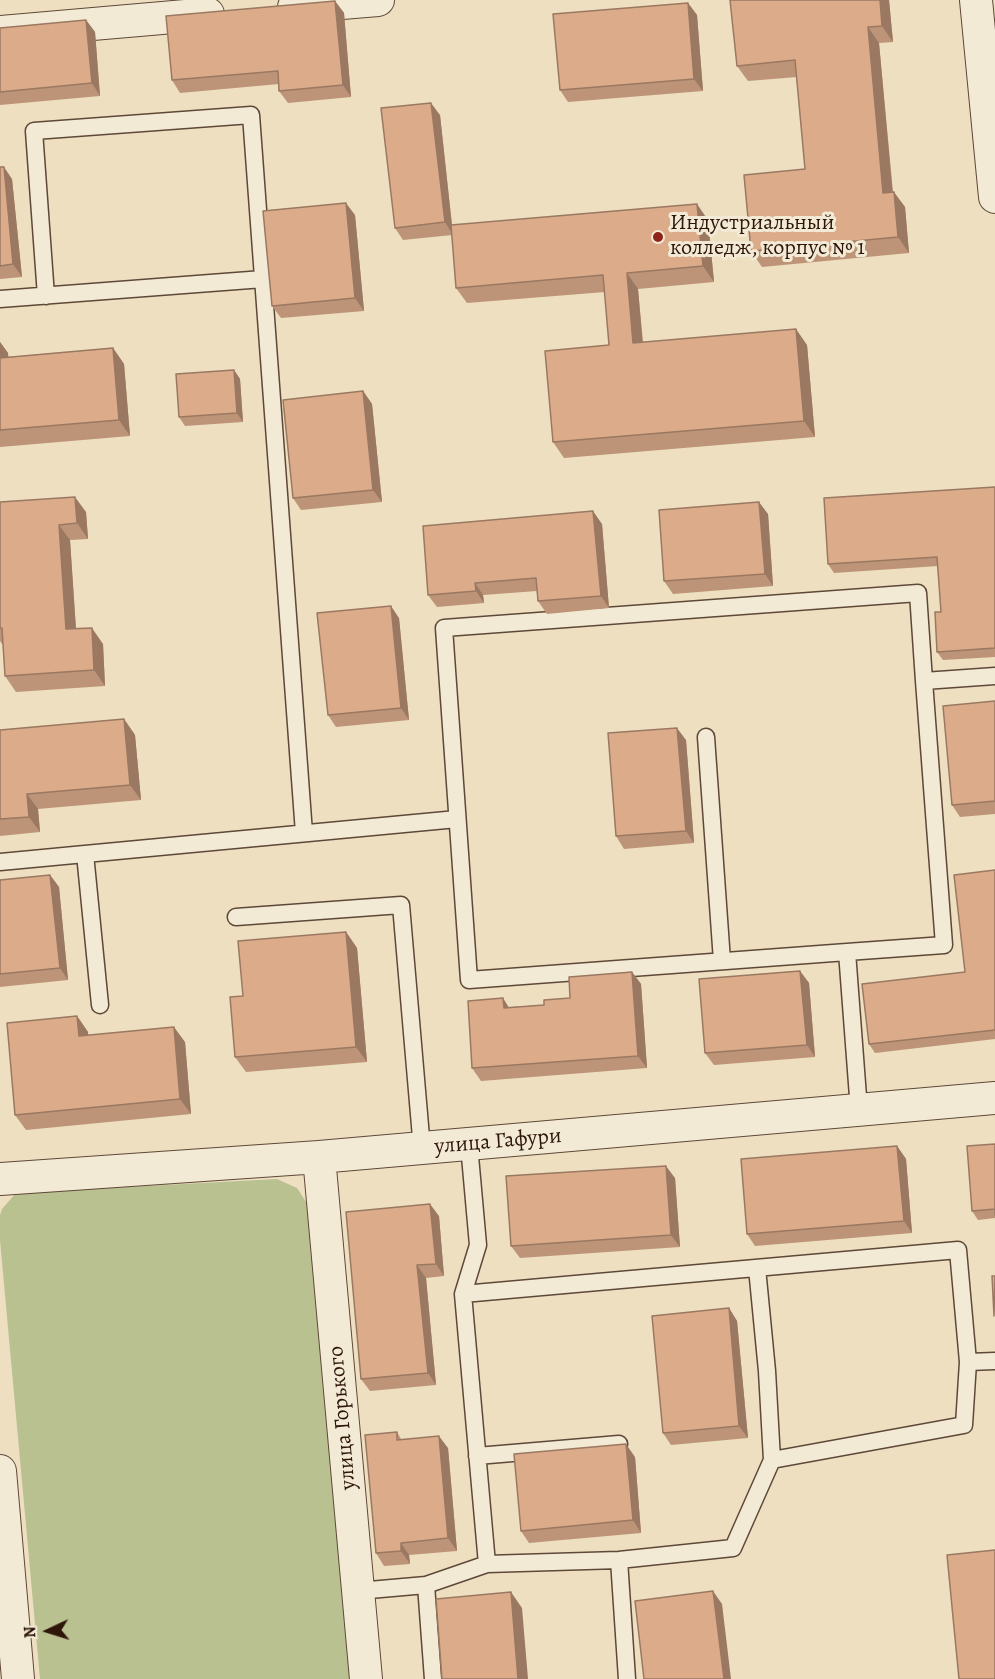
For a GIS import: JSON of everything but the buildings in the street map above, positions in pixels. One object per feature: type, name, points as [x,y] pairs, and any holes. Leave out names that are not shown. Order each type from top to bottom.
[{"type":"street","points":[[272,9],[378,0]]},
{"type":"street","points":[[976,0],[995,197]]},
{"type":"street","points":[[0,32],[236,12]]},
{"type":"street","name":"улица Гафури","points":[[0,1179],[422,1149],[995,1098]]},
{"type":"street","name":"улица Горького","points":[[319,1157],[366,1679]]},
{"type":"street","points":[[0,1471],[18,1679]]},
{"type":"lane","points":[[46,296],[34,131],[251,115],[304,833]]},
{"type":"lane","points":[[0,299],[263,279]]},
{"type":"lane","points":[[918,593],[924,681],[944,945],[469,980],[444,628],[918,593]]},
{"type":"lane","points":[[924,681],[995,676]]},
{"type":"lane","points":[[706,738],[722,961]]},
{"type":"lane","points":[[0,862],[458,819]]},
{"type":"lane","points":[[85,854],[100,1005]]},
{"type":"lane","points":[[236,917],[400,905],[422,1149]]},
{"type":"lane","points":[[848,952],[859,1110]]},
{"type":"lane","points":[[469,1145],[478,1245],[463,1294],[487,1564]]},
{"type":"lane","points":[[463,1294],[958,1250],[968,1362],[964,1425],[772,1460]]},
{"type":"lane","points":[[358,1591],[426,1585],[487,1564],[619,1560],[733,1548],[772,1460],[767,1371],[757,1268]]},
{"type":"lane","points":[[968,1362],[995,1361]]},
{"type":"lane","points":[[477,1456],[620,1444]]},
{"type":"lane","points":[[619,1560],[627,1679]]},
{"type":"lane","points":[[426,1585],[433,1679]]},
{"type":"green space","points":[[277,1179],[297,1188],[310,1208],[355,1679],[40,1679],[0,1240],[2,1209],[16,1193]]},
{"type":"place","name":"Индустриальный колледж, корпус № 1","points":[[658,237]]}]
